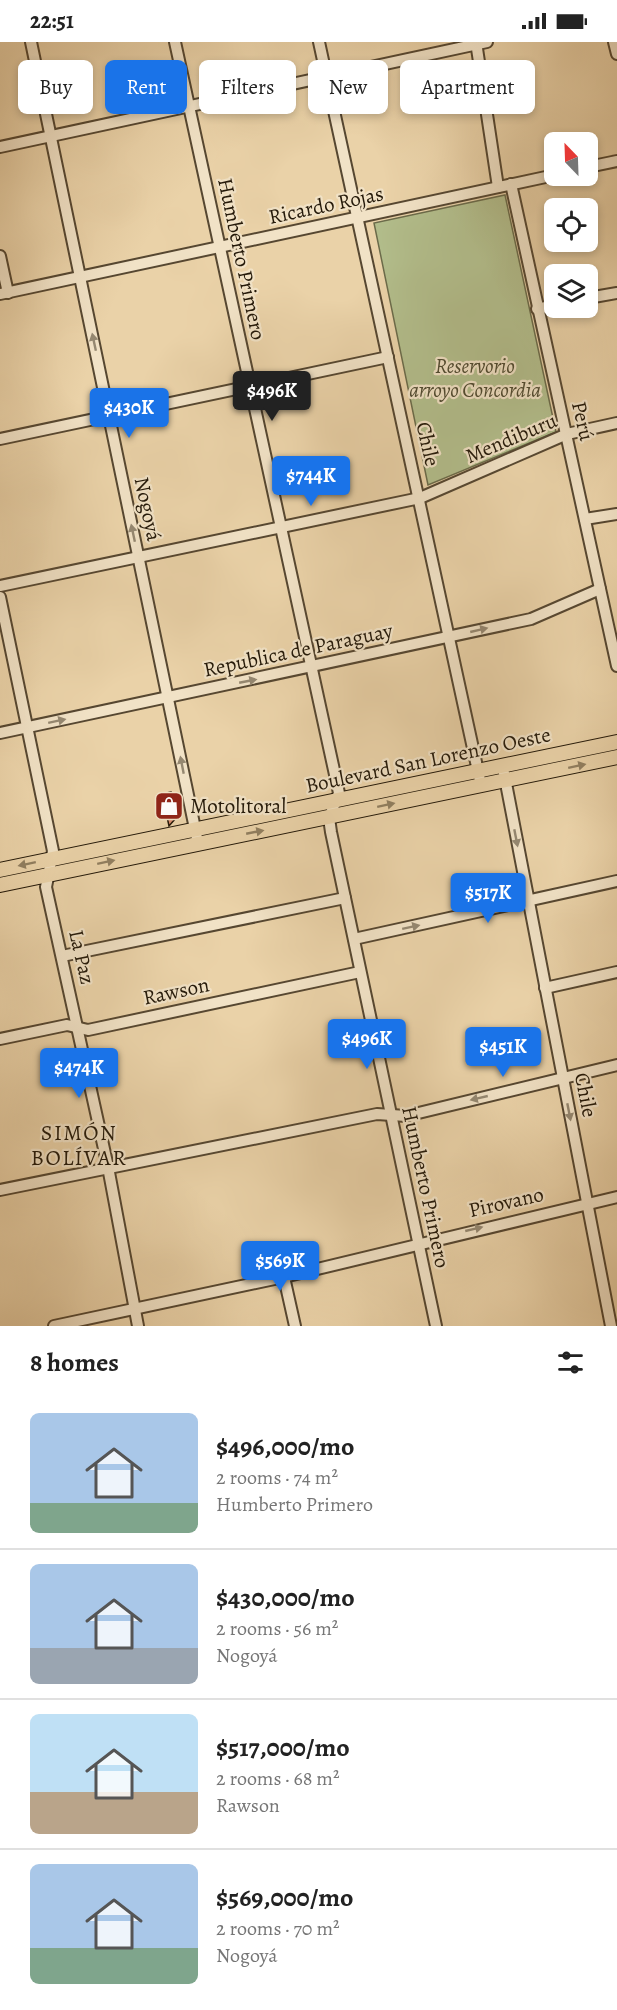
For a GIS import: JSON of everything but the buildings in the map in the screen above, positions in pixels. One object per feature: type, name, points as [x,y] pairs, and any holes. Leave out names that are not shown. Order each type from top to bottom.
[{"type":"main road","name":"Boulevard San Lorenzo Oeste","points":[[0,870],[617,742]]},
{"type":"main road","name":"Boulevard San Lorenzo Oeste","points":[[0,885],[617,758]]},
{"type":"street","name":"Nogoyá","points":[[31,42],[198,843]]},
{"type":"street","name":"Humberto Primero","points":[[175,42],[339,792],[337,800]]},
{"type":"street","name":"Chile","points":[[319,42],[323,60]]},
{"type":"street","points":[[615,42],[617,54]]},
{"type":"street","points":[[388,63],[480,43],[498,187]]},
{"type":"street","points":[[0,147],[308,81]]},
{"type":"street","name":"Chile","points":[[334,114],[451,637],[481,785]]},
{"type":"street","points":[[598,165],[617,160]]},
{"type":"street","name":"Ricardo Rojas","points":[[4,294],[544,177]]},
{"type":"street","name":"Perú","points":[[512,184],[537,309],[567,434],[617,666]]},
{"type":"street","points":[[0,256],[4,294]]},
{"type":"street","points":[[598,296],[617,293]]},
{"type":"street","points":[[537,309],[544,307]]},
{"type":"street","points":[[0,439],[388,357]]},
{"type":"street","name":"Mendiburu","points":[[0,586],[420,498],[567,434],[617,423]]},
{"type":"street","points":[[585,519],[617,514]]},
{"type":"street","name":"Republica de Paraguay","points":[[0,734],[531,619],[600,589]]},
{"type":"street","name":"La Paz","points":[[0,597],[53,859],[46,887],[108,1167],[138,1326]]},
{"type":"street","name":"Chile","points":[[502,766],[611,1326]]},
{"type":"street","points":[[329,818],[337,800]]},
{"type":"street","name":"Humberto Primero","points":[[329,818],[434,1323]]},
{"type":"street","points":[[354,939],[617,881]]},
{"type":"street","points":[[62,956],[345,898]]},
{"type":"street","name":"Rawson","points":[[0,1039],[67,1025],[88,1030],[360,972]]},
{"type":"street","points":[[545,988],[617,972]]},
{"type":"street","points":[[0,1190],[377,1114],[406,1116],[617,1065]]},
{"type":"street","name":"Pirovano","points":[[54,1326],[284,1277],[418,1245],[437,1238],[617,1197]]},
{"type":"street","points":[[284,1277],[295,1326]]},
{"type":"green space","name":"Reservorio arroyo Concordia","points":[[505,195],[556,432],[428,485],[374,223]]},
{"type":"place","name":"Motolitoral","points":[[169,806]]},
{"type":"district","name":"SIMÓN BOLÍVAR","points":[[79,1146]]}]
